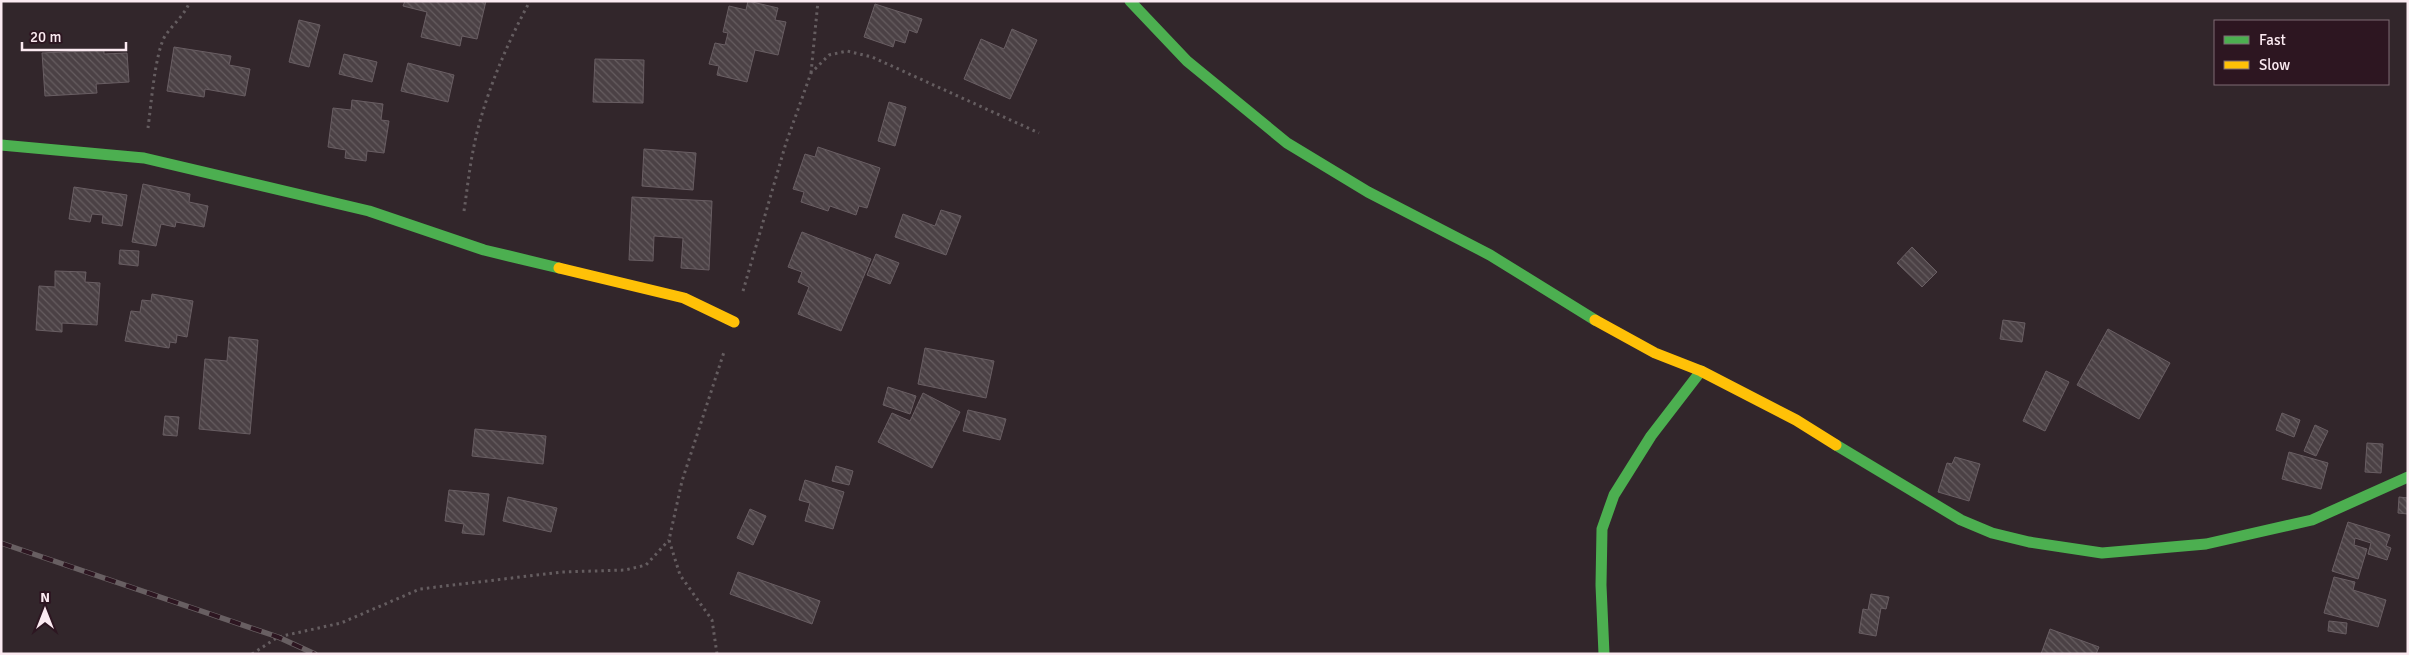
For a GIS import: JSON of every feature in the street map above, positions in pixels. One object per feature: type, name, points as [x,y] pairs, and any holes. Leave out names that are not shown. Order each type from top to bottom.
[{"type":"street","points":[[1130,1],[1187,61],[1288,143],[1368,192],[1490,255],[1623,337],[1655,353],[1701,371],[1796,420],[1962,520],[1992,533],[2029,542],[2102,553],[2206,544],[2312,520],[2363,499],[2408,477]]},
{"type":"street","points":[[1,145],[144,158],[369,211],[484,250],[684,298],[734,322]]},
{"type":"street","points":[[1604,654],[1601,585],[1602,529],[1614,495],[1651,436],[1701,371]]},
{"type":"path","points":[[144,158],[156,72],[164,37],[187,9],[190,1]]},
{"type":"path","points":[[460,242],[473,150],[491,89],[519,20],[530,1]]},
{"type":"path","points":[[717,654],[712,620],[680,575],[669,540],[682,481],[734,322],[786,143],[811,73],[818,1]]},
{"type":"path","points":[[811,73],[829,56],[846,51],[872,57],[1039,133]]},
{"type":"path","points":[[252,654],[278,637],[341,624],[420,589],[562,572],[625,570],[646,565],[669,540]]},
{"type":"building","points":[[405,1],[486,1],[477,39],[462,36],[460,46],[421,37],[427,12],[403,6]]},
{"type":"building","points":[[748,1],[778,8],[775,20],[786,22],[778,55],[755,50],[747,82],[717,75],[719,66],[709,64],[715,43],[725,45],[728,33],[723,32],[729,6],[746,10]]},
{"type":"building","points":[[875,4],[922,19],[917,33],[909,30],[905,43],[895,40],[893,47],[864,37]]},
{"type":"building","points":[[299,20],[320,25],[309,67],[289,62]]},
{"type":"building","points":[[1012,29],[1037,40],[1010,99],[964,79],[981,39],[1004,49]]},
{"type":"building","points":[[174,47],[231,56],[229,65],[250,69],[245,96],[205,89],[204,97],[167,91]]},
{"type":"building","points":[[104,50],[104,54],[127,53],[129,82],[96,84],[97,93],[45,96],[42,53]]},
{"type":"building","points":[[344,54],[377,62],[372,82],[339,74]]},
{"type":"building","points":[[595,59],[644,60],[643,103],[593,102]]},
{"type":"building","points":[[408,63],[454,75],[448,102],[401,91]]},
{"type":"building","points":[[352,100],[383,104],[381,120],[389,121],[384,153],[367,151],[366,161],[345,158],[346,150],[328,147],[333,108],[351,110]]},
{"type":"building","points":[[889,102],[906,107],[895,146],[878,141]]},
{"type":"building","points":[[818,147],[880,168],[867,208],[859,206],[856,215],[830,206],[828,211],[801,202],[804,192],[793,189],[805,154],[815,157]]},
{"type":"building","points":[[644,149],[696,153],[693,190],[642,186]]},
{"type":"building","points":[[143,184],[190,194],[189,202],[208,206],[204,227],[176,222],[175,227],[161,224],[156,246],[132,242]]},
{"type":"building","points":[[74,187],[127,195],[122,226],[102,223],[103,215],[92,214],[90,222],[69,219]]},
{"type":"building","points":[[632,197],[712,201],[709,270],[681,268],[683,238],[654,236],[653,261],[629,260]]},
{"type":"building","points":[[941,210],[961,216],[946,255],[895,237],[903,214],[935,226]]},
{"type":"building","points":[[802,232],[871,259],[841,331],[798,314],[809,287],[798,282],[802,272],[788,267]]},
{"type":"building","points":[[1912,247],[1937,272],[1922,287],[1897,263]]},
{"type":"building","points":[[120,250],[139,251],[138,266],[119,264]]},
{"type":"building","points":[[876,254],[899,263],[890,284],[867,275]]},
{"type":"building","points":[[55,271],[86,272],[85,282],[100,283],[97,325],[62,323],[62,332],[36,330],[39,286],[55,287]]},
{"type":"building","points":[[152,294],[193,301],[187,337],[177,335],[176,343],[170,342],[169,348],[125,341],[131,311],[140,312],[142,300],[151,301]]},
{"type":"building","points":[[2003,320],[2025,323],[2022,342],[2000,339]]},
{"type":"building","points":[[2108,329],[2170,363],[2139,419],[2077,385]]},
{"type":"building","points":[[229,337],[258,340],[250,434],[199,429],[205,359],[227,361]]},
{"type":"building","points":[[925,348],[994,361],[986,398],[918,384]]},
{"type":"building","points":[[2046,371],[2069,382],[2045,431],[2023,421]]},
{"type":"building","points":[[888,387],[916,396],[910,414],[883,405]]},
{"type":"building","points":[[923,393],[960,412],[932,468],[878,442],[892,413],[910,421]]},
{"type":"building","points":[[968,410],[1006,419],[1000,440],[963,431]]},
{"type":"building","points":[[2282,413],[2300,420],[2294,437],[2276,430]]},
{"type":"building","points":[[165,416],[179,417],[177,436],[163,435]]},
{"type":"building","points":[[2315,425],[2328,431],[2316,456],[2304,451]]},
{"type":"building","points":[[475,429],[546,436],[543,464],[472,456]]},
{"type":"building","points":[[2367,443],[2383,444],[2381,473],[2365,472]]},
{"type":"building","points":[[2289,452],[2328,463],[2321,489],[2282,479]]},
{"type":"building","points":[[1955,457],[1980,464],[1969,501],[1938,492],[1947,463],[1952,464]]},
{"type":"building","points":[[836,466],[853,471],[849,485],[832,481]]},
{"type":"building","points":[[805,480],[844,492],[833,529],[805,521],[810,503],[799,500]]},
{"type":"building","points":[[449,490],[489,494],[484,535],[462,533],[464,524],[445,521]]},
{"type":"building","points":[[508,497],[557,508],[551,532],[503,521]]},
{"type":"building","points":[[2399,497],[2408,498],[2408,514],[2398,513]]},
{"type":"building","points":[[750,509],[766,516],[753,545],[737,538]]},
{"type":"building","points":[[2348,522],[2390,535],[2386,546],[2391,548],[2387,560],[2368,554],[2371,543],[2355,538],[2354,545],[2367,549],[2358,579],[2332,571]]},
{"type":"building","points":[[738,572],[820,601],[812,624],[730,594]]},
{"type":"building","points":[[2334,577],[2355,582],[2353,590],[2386,600],[2378,627],[2324,613]]},
{"type":"building","points":[[1871,594],[1889,597],[1886,609],[1881,608],[1876,636],[1859,633],[1863,609],[1868,610]]},
{"type":"building","points":[[2329,621],[2347,623],[2346,634],[2328,631]]},
{"type":"building","points":[[2050,629],[2099,647],[2096,654],[2041,654]]},
{"type":"railway","points":[[1,543],[278,637],[315,654]]},
{"type":"traffic: fast","points":[[1130,1],[1187,61],[1287,143],[1368,192],[1490,255],[1595,320]]},
{"type":"traffic: fast","points":[[1,145],[144,158],[369,211],[484,250],[559,268]]},
{"type":"traffic: fast","points":[[1604,654],[1601,585],[1602,529],[1614,495],[1651,436],[1701,371]]},
{"type":"traffic: fast","points":[[1836,445],[1961,520],[1992,533],[2029,542],[2102,553],[2206,544],[2312,520],[2408,477]]},
{"type":"traffic: slow","points":[[559,268],[684,298],[734,322]]},
{"type":"traffic: slow","points":[[1595,320],[1655,353],[1701,371],[1796,420],[1836,445]]}]
